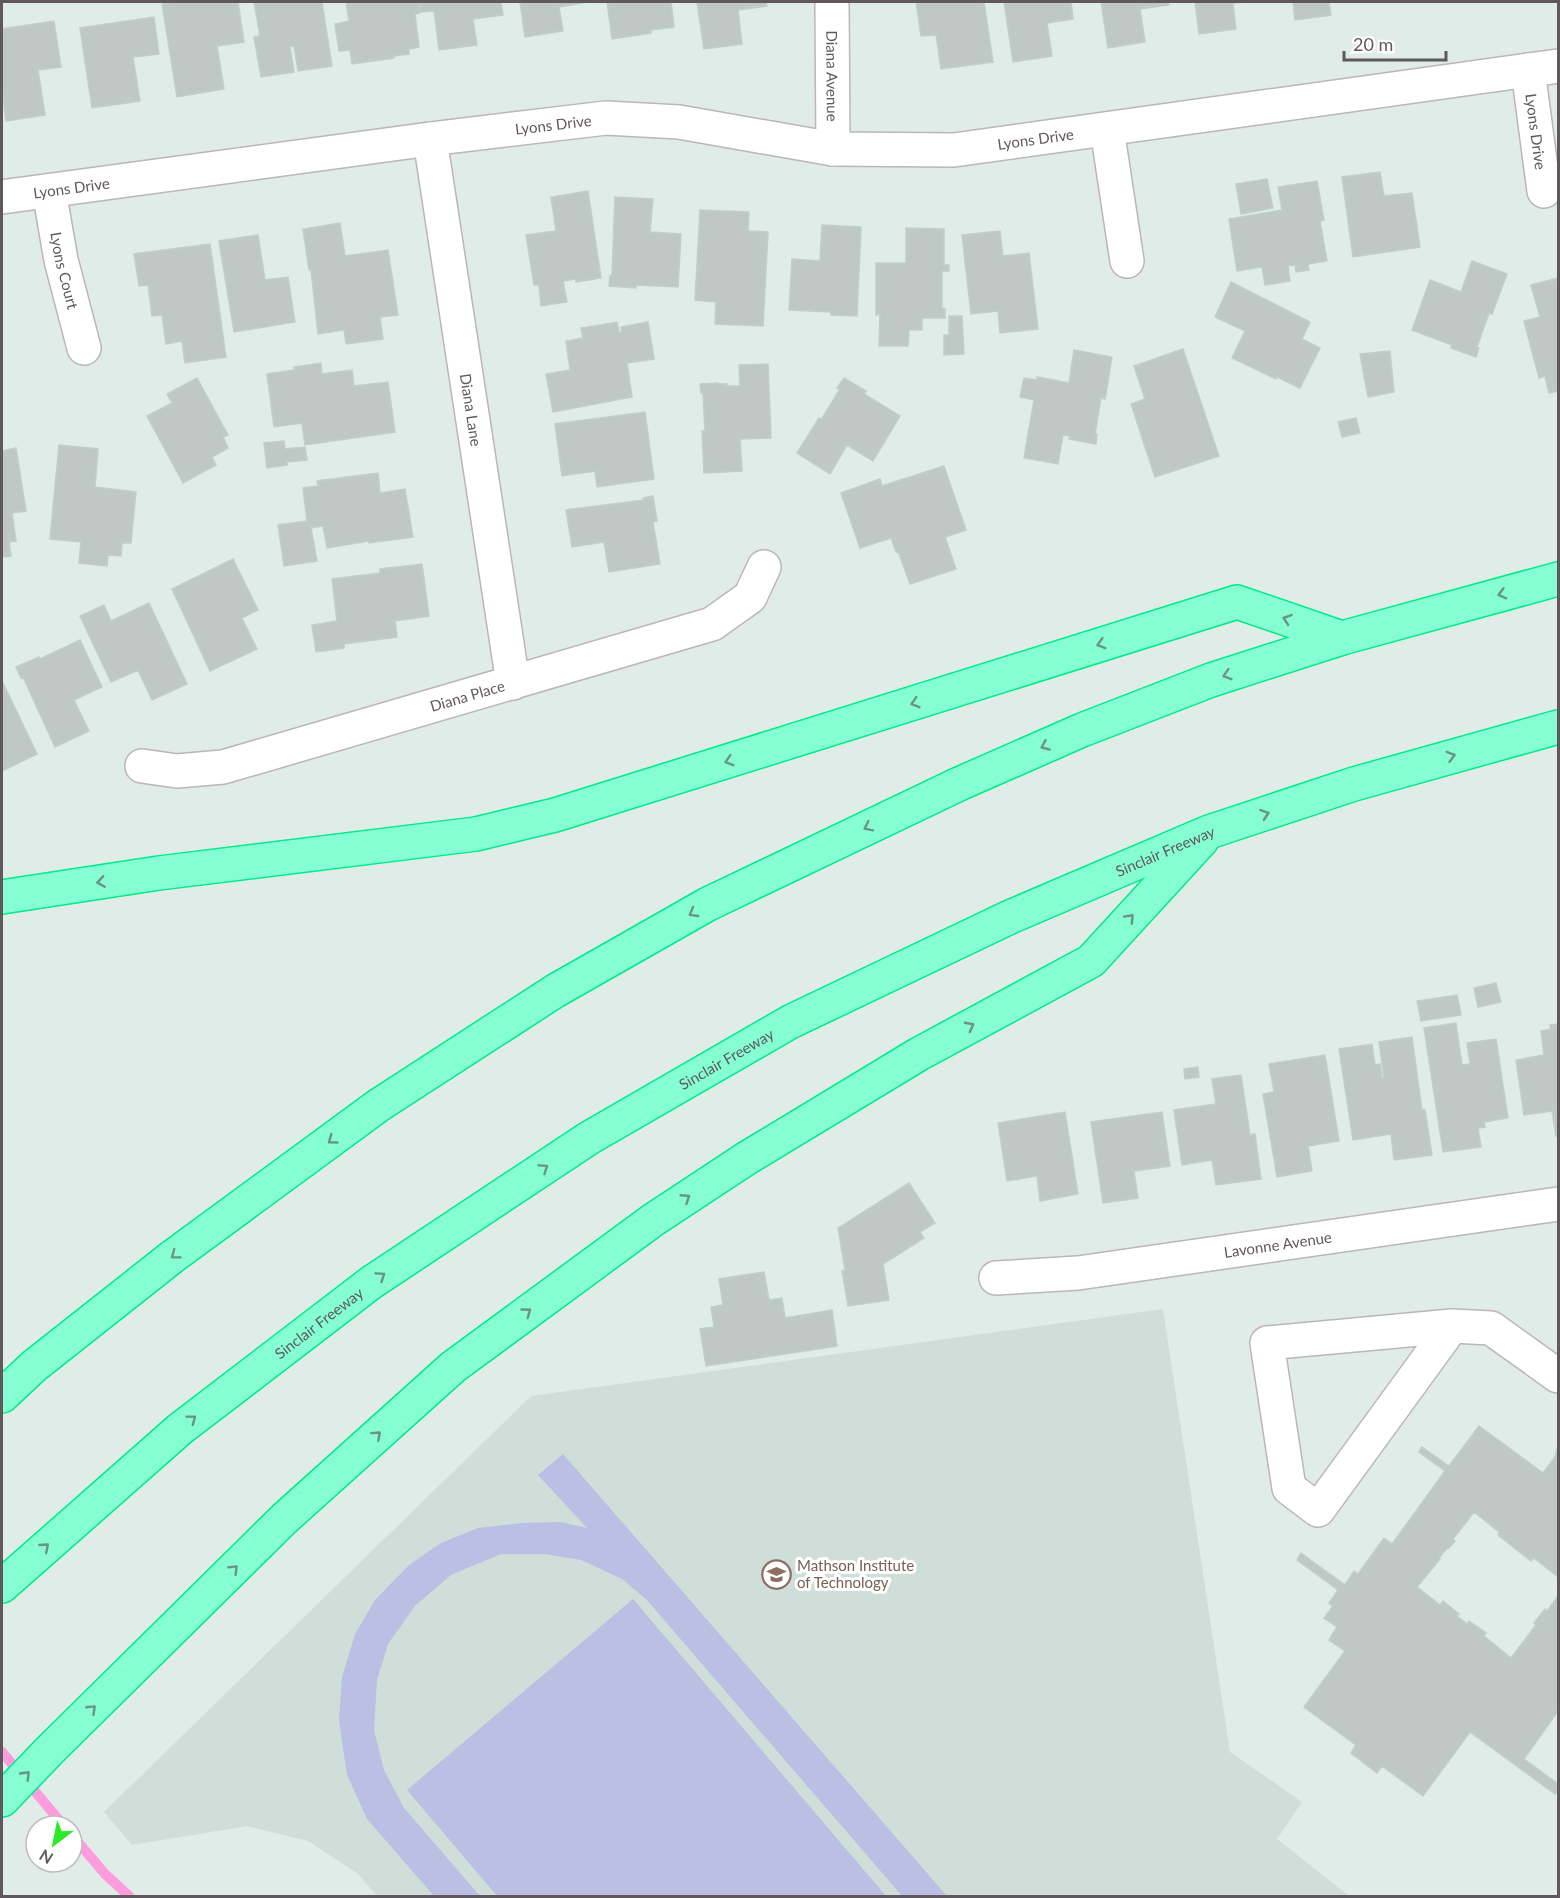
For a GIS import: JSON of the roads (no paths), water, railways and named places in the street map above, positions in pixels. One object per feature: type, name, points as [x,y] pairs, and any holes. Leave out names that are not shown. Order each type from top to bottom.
[{"type":"highway","points":[[2,1396],[34,1366],[172,1257],[379,1106],[555,991],[708,904],[959,784],[1082,730],[1211,680],[1342,638],[1558,579]]},
{"type":"highway","points":[[2,897],[159,873],[476,834],[555,815],[1237,602],[1342,638]]},
{"type":"highway","name":"Sinclair Freeway","points":[[2,1586],[189,1422],[372,1282],[589,1138],[800,1017],[1010,917],[1209,832],[1354,784],[1558,727]]},
{"type":"highway","points":[[2,1800],[284,1519],[453,1367],[653,1220],[747,1158],[918,1054],[1091,961],[1209,832]]},
{"type":"highway","points":[[2,1373],[34,1366]]},
{"type":"street","name":"Diana Avenue","points":[[832,2],[833,149]]},
{"type":"street","name":"Lyons Drive","points":[[2,197],[430,139],[606,118],[679,122],[833,149],[954,150],[1543,68],[1544,191]]},
{"type":"street","points":[[1107,129],[1127,261]]},
{"type":"street","name":"Diana Lane","points":[[430,139],[513,683]]},
{"type":"street","name":"Lyons Court","points":[[49,191],[60,260],[84,348]]},
{"type":"street","name":"Diana Place","points":[[142,766],[177,771],[223,767],[712,624],[750,597],[764,567]]},
{"type":"street","name":"Lavonne Avenue","points":[[996,1278],[1078,1273],[1558,1204]]},
{"type":"street","points":[[1452,1326],[1318,1510],[1289,1488],[1267,1343],[1452,1326],[1491,1328],[1558,1376]]},
{"type":"waterway","points":[[2,1752],[54,1814]]},
{"type":"waterway","points":[[84,1849],[105,1874],[129,1896]]},
{"type":"place","name":"Mathson Institute of Technology","points":[[776,1574]]}]
